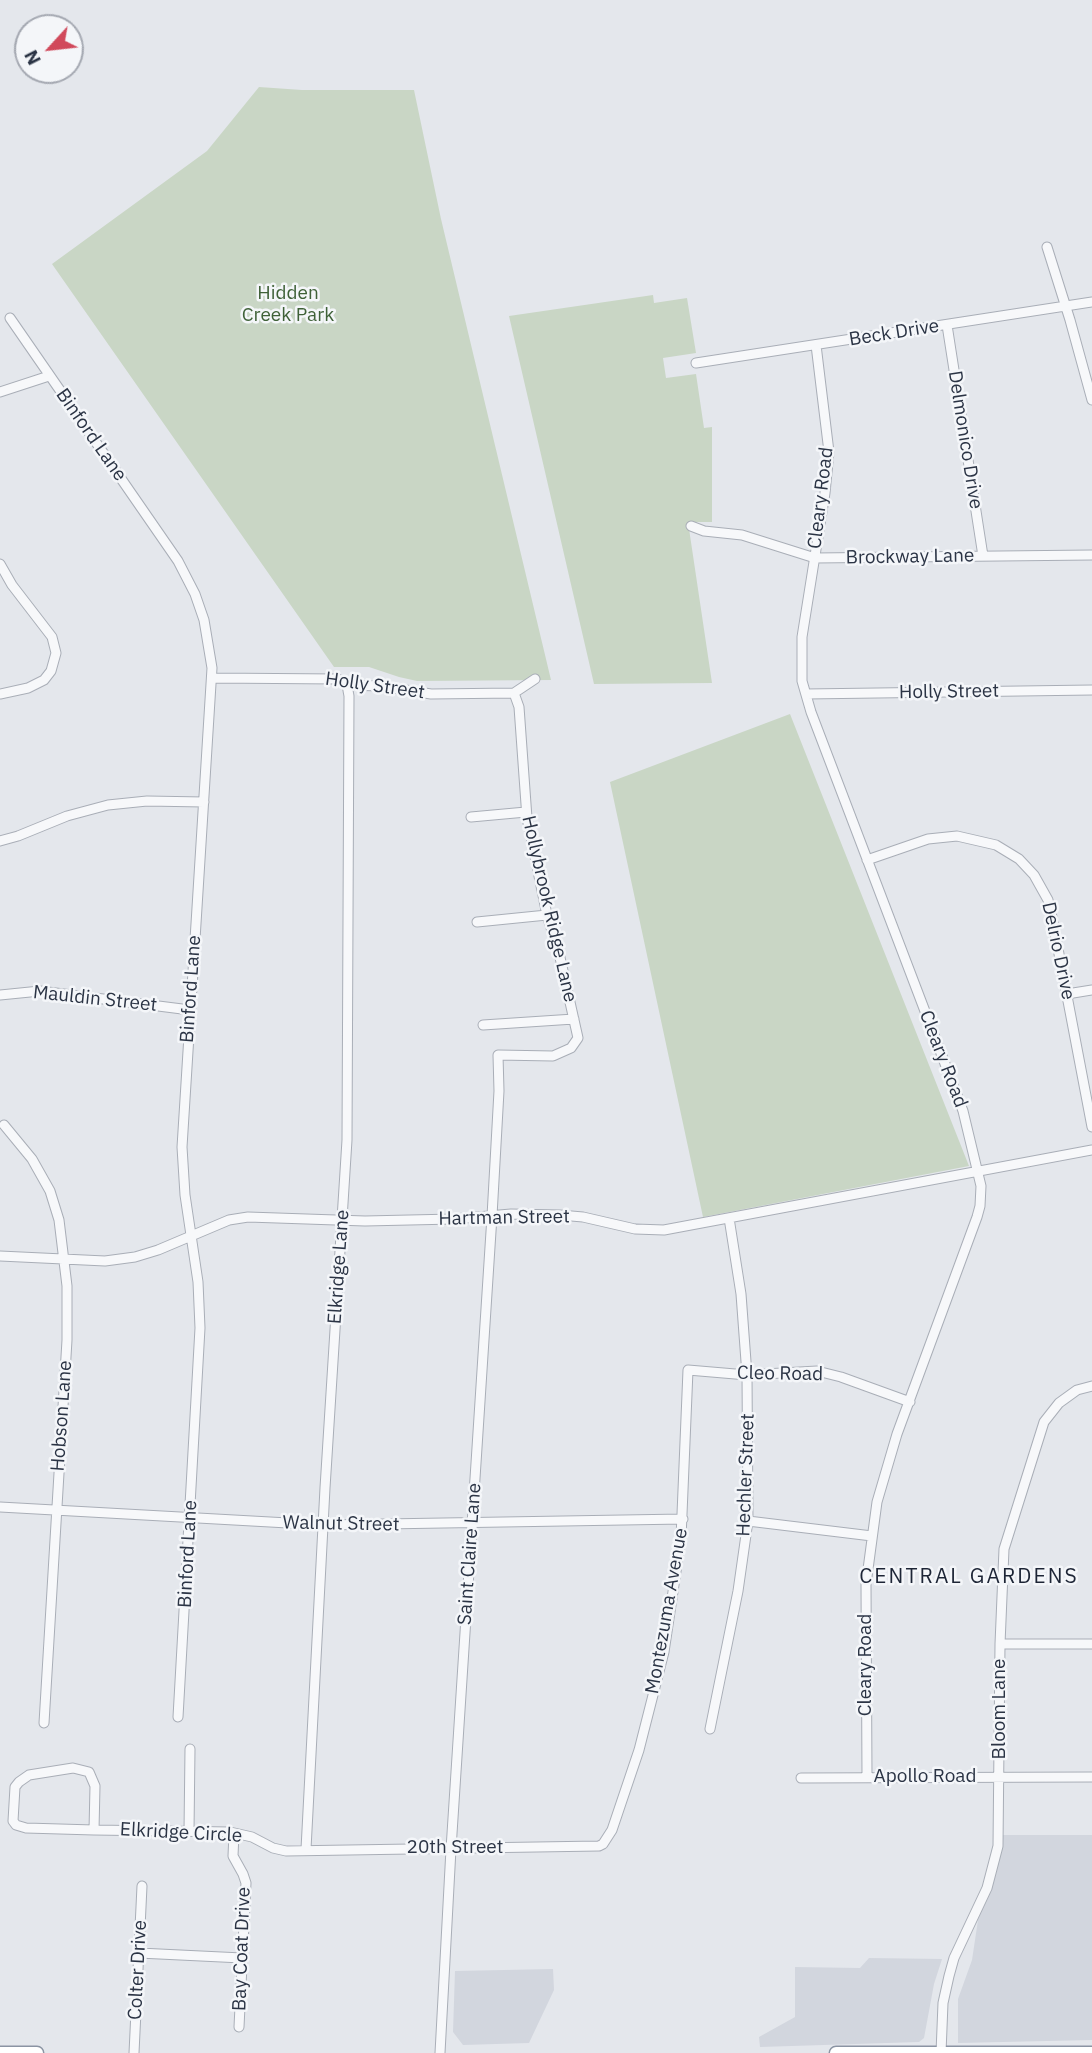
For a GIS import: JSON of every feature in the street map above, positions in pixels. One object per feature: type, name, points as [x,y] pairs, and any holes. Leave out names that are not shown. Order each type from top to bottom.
[{"type":"highway","points":[[0,2053],[37,2053]]},
{"type":"highway","points":[[836,2053],[1092,2053]]},
{"type":"street","points":[[1047,247],[1092,400]]},
{"type":"street","name":"Beck Drive","points":[[696,363],[1092,302]]},
{"type":"street","name":"Binford Lane","points":[[10,318],[167,543],[187,576],[204,620],[212,678],[181,1147],[198,1282],[200,1328],[178,1717]]},
{"type":"street","name":"Delmonico Drive","points":[[947,325],[983,556]]},
{"type":"street","name":"Cleary Road","points":[[816,345],[829,452],[801,648],[806,694],[963,1111],[978,1172],[981,1206],[888,1463],[872,1536],[866,1584],[867,1777]]},
{"type":"street","points":[[0,393],[49,376]]},
{"type":"street","name":"Brockway Lane","points":[[691,526],[704,531],[742,535],[815,558],[1092,555]]},
{"type":"street","points":[[0,564],[12,585],[52,637],[55,647],[55,660],[49,675],[28,688],[0,694]]},
{"type":"street","name":"Holly Street","points":[[212,678],[338,679],[347,685],[380,686],[431,694],[514,693]]},
{"type":"street","points":[[514,693],[535,679]]},
{"type":"street","name":"Elkridge Lane","points":[[306,1849],[346,1151],[347,685]]},
{"type":"street","name":"Holly Street","points":[[806,694],[1092,690]]},
{"type":"street","name":"Hollybrook Ridge Lane","points":[[498,1055],[553,1056],[565,1052],[578,1038],[547,915],[526,812],[519,707],[514,693]]},
{"type":"street","points":[[0,841],[67,816],[108,805],[147,801],[204,802]]},
{"type":"street","points":[[471,817],[526,812]]},
{"type":"street","name":"Delrio Drive","points":[[867,860],[944,836],[957,836],[988,841],[1013,855],[1034,875],[1048,900],[1092,1127]]},
{"type":"street","points":[[477,922],[547,915]]},
{"type":"street","points":[[1067,994],[1092,990]]},
{"type":"street","name":"Mauldin Street","points":[[0,995],[28,991],[58,993],[190,1010]]},
{"type":"street","points":[[483,1024],[574,1019]]},
{"type":"street","name":"Saint Claire Lane","points":[[440,2053],[492,1216],[499,1091],[498,1055]]},
{"type":"street","name":"Hobson Lane","points":[[4,1125],[33,1159],[50,1191],[59,1220],[67,1286],[67,1340],[44,1723]]},
{"type":"street","name":"Hartman Street","points":[[0,1256],[105,1261],[135,1257],[229,1220],[248,1217],[342,1221],[560,1215],[647,1230],[664,1230],[1092,1150]]},
{"type":"street","name":"Hechler Street","points":[[710,1728],[738,1591],[748,1521],[747,1374],[741,1294],[729,1219]]},
{"type":"street","name":"Cleo Road","points":[[688,1370],[747,1374],[817,1371],[910,1402]]},
{"type":"street","name":"Montezuma Avenue","points":[[603,1844],[612,1830],[639,1750],[664,1652],[683,1519],[688,1370]]},
{"type":"street","name":"Bloom Lane","points":[[941,2053],[943,2003],[948,1976],[987,1888],[998,1846],[1004,1549],[1044,1422],[1059,1403],[1077,1390],[1092,1386]]},
{"type":"street","name":"Walnut Street","points":[[0,1507],[324,1525],[683,1519]]},
{"type":"street","points":[[748,1521],[872,1536]]},
{"type":"street","points":[[1000,1644],[1092,1643]]},
{"type":"street","points":[[189,1831],[190,1749]]},
{"type":"street","name":"Elkridge Circle","points":[[94,1830],[95,1786],[89,1772],[73,1768],[29,1775],[15,1787],[12,1815],[13,1821],[20,1827],[94,1830],[234,1833],[252,1837],[282,1850],[306,1849]]},
{"type":"street","name":"Apollo Road","points":[[801,1778],[1092,1777]]},
{"type":"street","name":"Bay Coat Drive","points":[[234,1833],[233,1856],[246,1883],[239,2027]]},
{"type":"street","name":"20th Street","points":[[306,1849],[590,1848],[603,1844]]},
{"type":"street","name":"Colter Drive","points":[[134,2053],[142,1886]]},
{"type":"street","points":[[139,1953],[242,1958]]},
{"type":"shaded area","points":[[998,1835],[1092,1835],[1092,2040],[958,2043],[958,1999],[972,1960],[981,1900]]},
{"type":"shaded area","points":[[869,1958],[942,1959],[934,1984],[924,2038],[919,2042],[760,2047],[759,2037],[795,2017],[795,1967],[860,1968]]},
{"type":"shaded area","points":[[553,1969],[554,1990],[529,2043],[463,2045],[453,2032],[455,1971]]},
{"type":"green space","name":"Hidden Creek Park","points":[[259,87],[302,90],[414,90],[441,219],[551,680],[417,681],[369,667],[334,667],[52,264],[207,151]]},
{"type":"green space","points":[[653,295],[654,303],[687,298],[696,353],[663,358],[666,378],[696,374],[704,428],[712,427],[712,522],[688,522],[712,683],[594,684],[509,316]]},
{"type":"green space","points":[[790,714],[969,1166],[703,1217],[610,782]]},
{"type":"district","name":"CENTRAL GARDENS","points":[[969,1577]]}]
